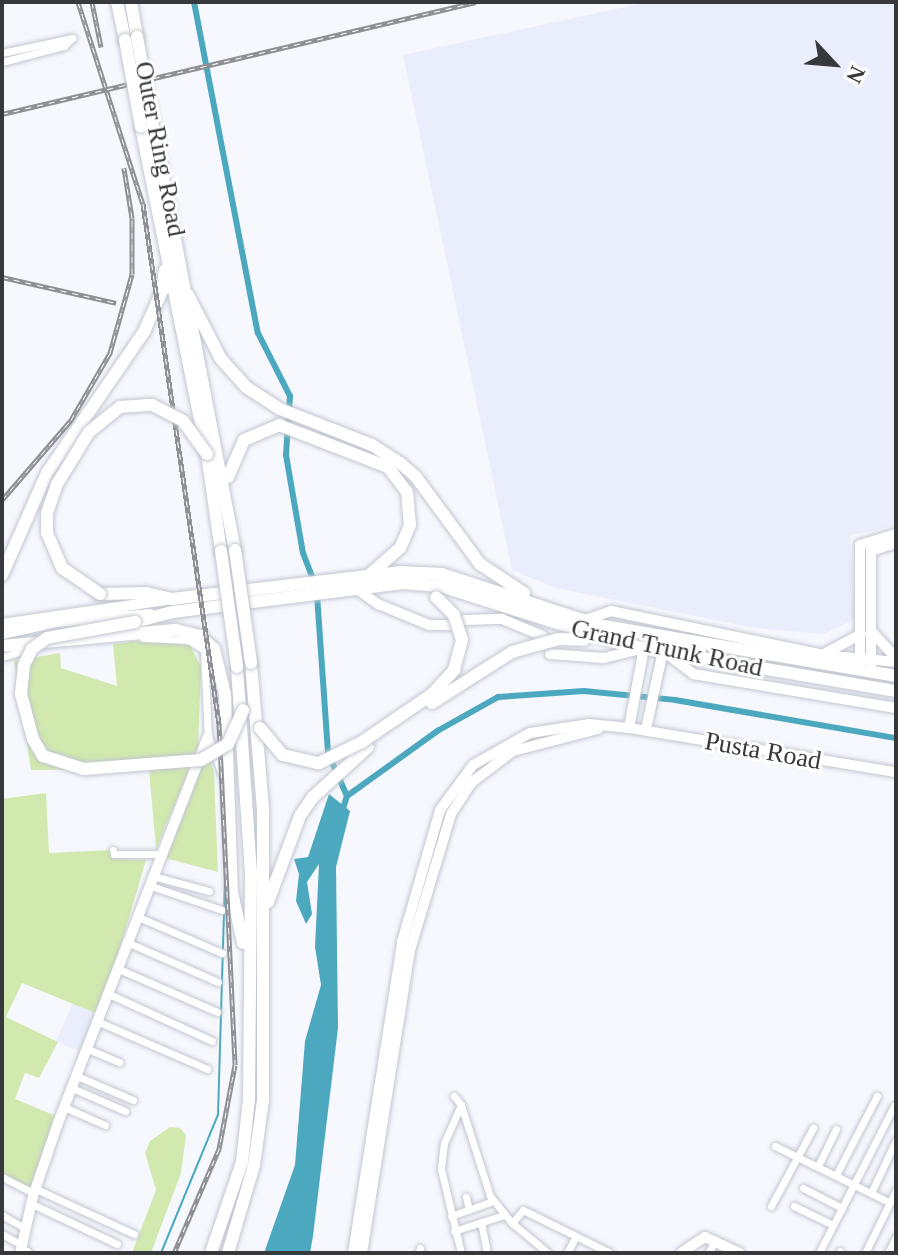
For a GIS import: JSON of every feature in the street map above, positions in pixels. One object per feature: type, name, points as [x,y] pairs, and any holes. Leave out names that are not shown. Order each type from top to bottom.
[{"type":"highway","name":"Outer Ring Road","points":[[117,2],[131,39],[166,251],[190,343]]},
{"type":"highway","name":"Outer Ring Road","points":[[131,2],[131,39]]},
{"type":"highway","name":"Outer Ring Road","points":[[147,126],[188,295],[190,343]]},
{"type":"highway","points":[[2,575],[47,473],[144,332],[162,291],[166,251]]},
{"type":"highway","points":[[188,295],[230,371],[263,400],[388,467],[402,482],[410,504],[410,525],[400,548],[366,576]]},
{"type":"highway","points":[[190,343],[243,710],[261,952],[263,1100],[254,1165],[228,1253]]},
{"type":"highway","points":[[190,343],[227,492],[260,728],[256,872],[247,962],[249,1100],[242,1162],[211,1253]]},
{"type":"highway","points":[[207,454],[183,421],[152,405],[120,407],[89,432],[57,484],[47,533],[62,568],[100,594],[146,593],[172,605],[271,601],[350,586]]},
{"type":"highway","points":[[227,492],[232,456],[260,429],[288,426],[336,437],[400,463],[480,564],[553,609]]},
{"type":"highway","name":"Grand Trunk Road","points":[[350,586],[366,576],[442,574],[585,620],[866,665],[896,676]]},
{"type":"highway","points":[[260,728],[283,755],[319,763],[349,749],[432,694],[454,670],[462,640],[454,615],[436,597],[411,584]]},
{"type":"highway","name":"Grand Trunk Road","points":[[350,586],[411,584],[483,597],[615,642],[896,691]]},
{"type":"highway","points":[[243,710],[228,744],[201,760],[84,769],[43,756],[33,739],[21,694],[24,665],[32,649],[47,638],[135,622],[172,605],[269,587],[350,586]]},
{"type":"highway","points":[[2,646],[36,647],[182,630],[214,649],[225,694],[232,892],[247,962]]},
{"type":"highway","points":[[261,952],[278,865],[313,797],[369,746],[512,652],[559,639],[615,642]]},
{"type":"main road","points":[[865,548],[896,534]]},
{"type":"main road","points":[[865,548],[896,543]]},
{"type":"main road","points":[[865,548],[866,665]]},
{"type":"main road","points":[[350,586],[368,599],[429,625],[449,625]]},
{"type":"main road","points":[[2,624],[172,605]]},
{"type":"main road","points":[[2,634],[57,622],[172,605]]},
{"type":"main road","points":[[585,620],[611,611],[866,665],[896,660]]},
{"type":"main road","points":[[465,620],[502,619],[543,636]]},
{"type":"main road","points":[[823,655],[867,633]]},
{"type":"main road","points":[[867,633],[896,660]]},
{"type":"main road","points":[[550,654],[604,658],[644,648],[630,723]]},
{"type":"main road","points":[[646,729],[663,651],[693,674],[896,708]]},
{"type":"main road","name":"Pusta Road","points":[[598,729],[630,723],[646,729],[896,772]]},
{"type":"main road","points":[[353,1253],[397,971],[430,837],[456,785],[496,748],[530,733],[589,724],[598,729]]},
{"type":"main road","points":[[362,1253],[418,922],[434,858],[451,814],[488,768],[513,751],[598,729]]},
{"type":"main road","points":[[22,1250],[34,1195],[64,1107],[121,970],[149,880],[208,737]]},
{"type":"main road","points":[[681,1253],[705,1237],[740,1253]]},
{"type":"street","points":[[2,53],[72,38],[64,46],[2,62]]},
{"type":"street","points":[[118,637],[199,644],[204,650],[208,737],[229,791]]},
{"type":"street","points":[[2,657],[36,647]]},
{"type":"street","points":[[113,850],[114,854],[160,854]]},
{"type":"street","points":[[149,880],[209,891]]},
{"type":"street","points":[[149,880],[222,910]]},
{"type":"street","points":[[136,916],[222,953]]},
{"type":"street","points":[[129,943],[218,982]]},
{"type":"street","points":[[121,970],[217,1012]]},
{"type":"street","points":[[111,995],[212,1041]]},
{"type":"street","points":[[99,1022],[207,1069]]},
{"type":"street","points":[[88,1049],[119,1062]]},
{"type":"street","points":[[77,1076],[133,1100]]},
{"type":"street","points":[[72,1088],[125,1111]]},
{"type":"street","points":[[454,1096],[461,1105],[493,1201],[544,1252]]},
{"type":"street","points":[[836,1175],[877,1096]]},
{"type":"street","points":[[461,1105],[451,1119],[441,1160],[461,1253]]},
{"type":"street","points":[[819,1253],[894,1106]]},
{"type":"street","points":[[64,1107],[105,1125]]},
{"type":"street","points":[[771,1206],[813,1128]]},
{"type":"street","points":[[818,1166],[836,1129]]},
{"type":"street","points":[[871,1193],[896,1140]]},
{"type":"street","points":[[775,1146],[891,1205]]},
{"type":"street","points":[[2,1177],[117,1244]]},
{"type":"street","points":[[803,1188],[842,1208]]},
{"type":"street","points":[[865,1253],[896,1190]]},
{"type":"street","points":[[34,1195],[134,1234]]},
{"type":"street","points":[[466,1197],[469,1210]]},
{"type":"street","points":[[451,1216],[493,1201]]},
{"type":"street","points":[[794,1206],[833,1225]]},
{"type":"street","points":[[512,1223],[523,1210],[535,1219],[610,1253]]},
{"type":"street","points":[[2,1215],[26,1229]]},
{"type":"street","points":[[454,1231],[504,1215]]},
{"type":"street","points":[[526,1235],[535,1219]]},
{"type":"street","points":[[481,1222],[487,1253]]},
{"type":"street","points":[[2,1234],[22,1250]]},
{"type":"street","points":[[888,1253],[896,1237]]},
{"type":"street","points":[[567,1253],[575,1238]]},
{"type":"street","points":[[708,1253],[715,1241]]},
{"type":"shaded area","points":[[648,2],[896,2],[896,525],[850,536],[855,619],[824,634],[754,628],[556,588],[512,570],[403,55]]},
{"type":"shaded area","points":[[73,1003],[100,1015],[83,1054],[56,1041]]},
{"type":"green space","points":[[134,641],[190,645],[201,667],[198,748],[156,849],[149,769],[31,770],[14,661],[60,653],[61,668],[117,686],[113,644]]},
{"type":"green space","points":[[211,763],[218,872],[165,858],[200,766]]},
{"type":"green space","points":[[46,793],[49,853],[111,850],[114,859],[146,860],[100,1015],[22,983],[6,1017],[58,1042],[39,1078],[25,1073],[15,1099],[56,1116],[31,1189],[2,1172],[2,799]]},
{"type":"green space","points":[[170,1127],[180,1128],[186,1135],[181,1173],[151,1253],[132,1253],[156,1190],[145,1153],[150,1141]]},
{"type":"water","points":[[329,794],[350,811],[336,867],[338,1028],[313,1236],[310,1253],[264,1253],[295,1165],[305,1041],[321,985],[315,947],[319,864],[307,882],[312,914],[306,924],[296,901],[299,874],[294,859],[308,857]]},
{"type":"waterway","points":[[194,2],[258,333],[290,396],[286,455],[303,553],[314,581]]},
{"type":"waterway","points":[[317,595],[328,753],[347,796],[342,811]]},
{"type":"waterway","points":[[347,796],[439,730],[498,697],[584,691],[675,700],[896,738]]},
{"type":"waterway","points":[[161,1253],[218,1115],[225,881]]},
{"type":"railway","points":[[78,2],[143,204],[219,724],[235,1065],[219,1149],[174,1253]]},
{"type":"railway","points":[[92,2],[101,47]]},
{"type":"railway","points":[[2,114],[476,2]]},
{"type":"railway","points":[[2,500],[71,420],[110,353],[132,274],[132,218],[124,168]]},
{"type":"railway","points":[[2,277],[116,303]]}]
